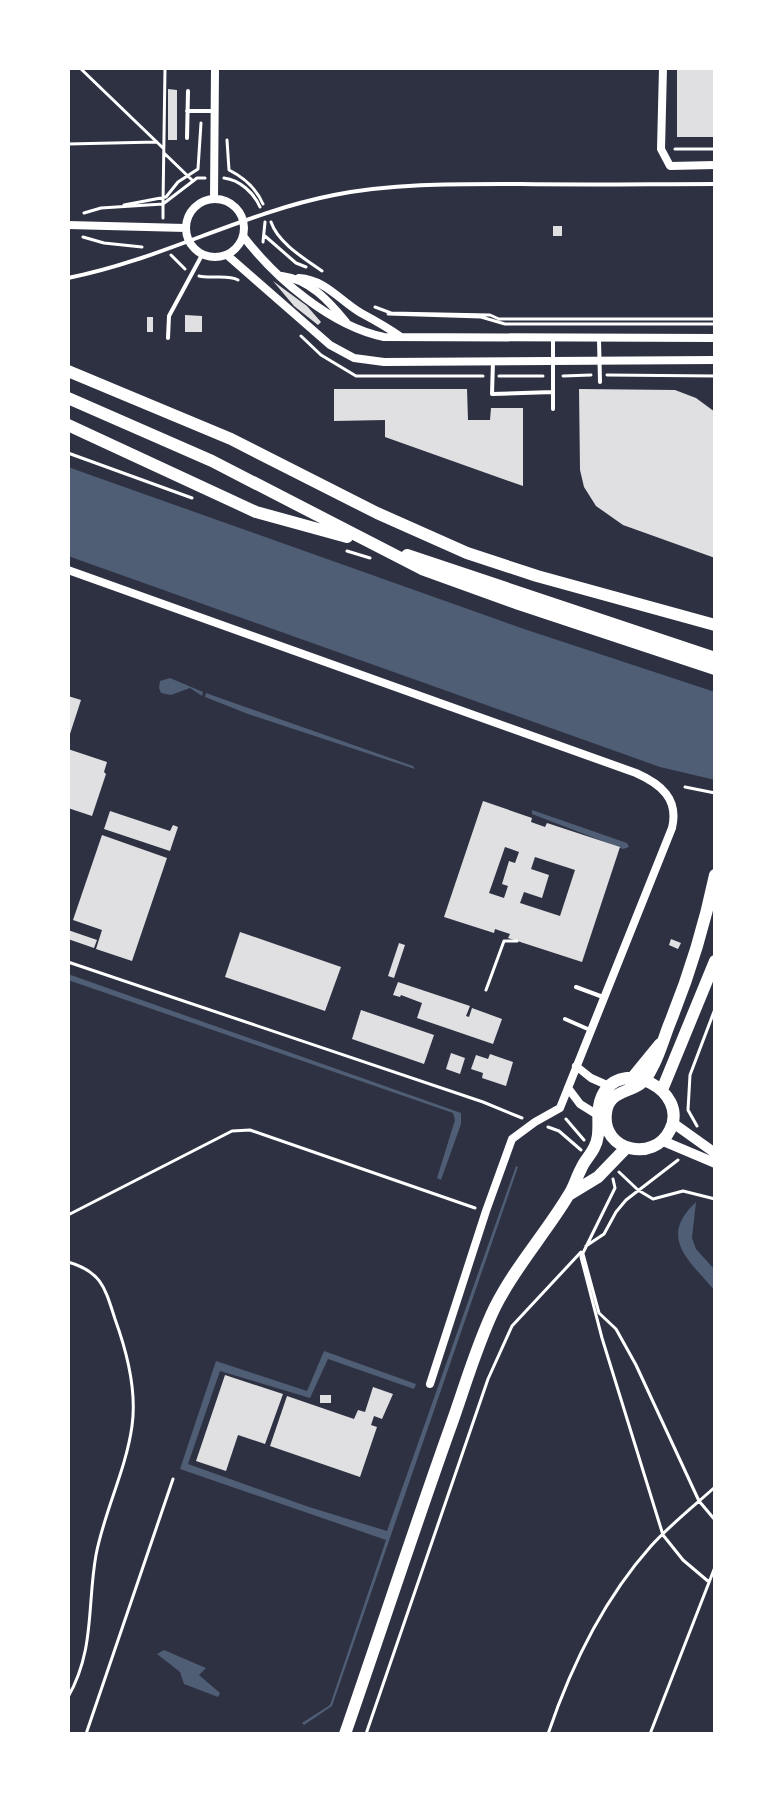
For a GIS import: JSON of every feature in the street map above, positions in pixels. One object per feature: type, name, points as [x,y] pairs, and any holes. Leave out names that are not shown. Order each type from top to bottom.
[{"type":"main road","points":[[68,371],[231,439],[377,513],[467,553],[537,576],[715,625]]},
{"type":"main road","points":[[68,398],[165,439],[422,569],[715,669]]},
{"type":"main road","points":[[68,425],[256,512],[421,559],[715,658]]},
{"type":"main road","points":[[601,1115],[616,1094],[638,1085],[639,1078],[660,1052],[694,960],[715,875]]},
{"type":"main road","points":[[662,1090],[715,961]]},
{"type":"main road","points":[[345,1734],[488,1322],[523,1262],[570,1194],[595,1145],[601,1096],[620,1079],[639,1078],[662,1090],[671,1105],[673,1123],[663,1141],[645,1150],[626,1148],[609,1133],[601,1115]]},
{"type":"main road","points":[[570,1194],[605,1171],[626,1148]]},
{"type":"street","points":[[214,198],[215,68]]},
{"type":"street","points":[[663,68],[661,149],[670,166],[715,165]]},
{"type":"street","points":[[214,198],[224,200],[241,214],[244,225],[237,247],[219,257],[202,255],[193,248],[185,228],[193,207],[214,198]]},
{"type":"street","points":[[68,225],[185,228]]},
{"type":"street","points":[[243,236],[258,255],[319,309],[368,333],[401,338],[715,338]]},
{"type":"street","points":[[227,255],[322,339],[354,358],[384,362],[715,360]]},
{"type":"street","points":[[282,276],[316,279],[401,338]]},
{"type":"street","points":[[299,278],[327,300],[349,325]]},
{"type":"street","points":[[68,570],[636,773],[655,782],[670,798],[674,819],[560,1108],[512,1139],[430,1384]]},
{"type":"street","points":[[576,1066],[591,1078],[609,1086]]},
{"type":"street","points":[[568,1088],[580,1104],[601,1115]]},
{"type":"street","points":[[673,1123],[715,1153]]},
{"type":"street","points":[[663,1141],[715,1163]]},
{"type":"lane","points":[[187,138],[188,91]]},
{"type":"lane","points":[[187,111],[215,111]]},
{"type":"lane","points":[[68,278],[158,253],[302,202],[380,188],[715,184]]},
{"type":"lane","points":[[168,338],[169,316],[202,255]]},
{"type":"lane","points":[[598,337],[600,382]]},
{"type":"lane","points":[[553,338],[553,409]]},
{"type":"lane","points":[[493,361],[492,394],[553,392]]},
{"type":"lane","points":[[576,987],[603,997]]},
{"type":"lane","points":[[565,1019],[590,1030]]},
{"type":"path","points":[[80,68],[193,181]]},
{"type":"path","points":[[165,68],[163,150],[163,198],[163,204],[101,208],[80,213],[163,198],[198,169],[201,123]]},
{"type":"path","points":[[227,137],[229,170],[249,183],[264,205]]},
{"type":"path","points":[[68,144],[157,142]]},
{"type":"path","points":[[671,149],[715,149]]},
{"type":"path","points":[[265,236],[296,263],[327,276],[274,230],[269,217]]},
{"type":"path","points":[[78,236],[104,243],[151,248]]},
{"type":"path","points":[[372,307],[403,317],[481,317],[505,324],[715,321]]},
{"type":"path","points":[[685,787],[715,793]]},
{"type":"path","points":[[486,990],[504,941],[517,941]]},
{"type":"path","points":[[68,962],[483,1102],[559,1131],[588,1156]]},
{"type":"path","points":[[68,1215],[232,1131],[250,1130],[486,1211]]},
{"type":"path","points":[[605,1171],[615,1188],[581,1257],[602,1338],[663,1535],[683,1560],[709,1582]]},
{"type":"path","points":[[366,1734],[504,1340],[522,1314],[582,1250],[604,1234],[616,1212],[638,1190],[653,1199],[683,1191],[715,1199]]},
{"type":"path","points":[[582,1250],[599,1313],[616,1329],[699,1501],[715,1520]]},
{"type":"path","points":[[68,1262],[92,1272],[102,1283],[122,1338],[134,1397],[132,1428],[92,1575],[91,1626],[68,1697]]},
{"type":"path","points":[[86,1734],[173,1479]]},
{"type":"path","points":[[548,1734],[584,1644],[609,1601],[652,1545],[715,1487]]},
{"type":"path","points":[[650,1734],[715,1567]]},
{"type":"water","points":[[68,467],[524,629],[715,692],[715,780],[660,767],[68,556]]},
{"type":"water","points":[[170,678],[203,692],[202,696],[190,688],[171,695],[161,693],[160,681]]},
{"type":"water","points":[[206,693],[415,769],[248,714],[205,697]]},
{"type":"water","points":[[532,810],[627,843],[629,847],[623,849],[532,814]]},
{"type":"water","points":[[68,974],[461,1113],[461,1124],[441,1180],[437,1178],[455,1120],[453,1113],[68,980]]},
{"type":"water","points":[[516,1166],[332,1706],[304,1725],[302,1723],[330,1705],[386,1540],[180,1469],[216,1361],[307,1391],[324,1351],[416,1384],[414,1389],[328,1359],[310,1398],[220,1371],[188,1464],[387,1531]]},
{"type":"water","points":[[696,1202],[692,1238],[696,1249],[715,1270],[715,1291],[688,1259],[678,1238],[685,1215]]},
{"type":"water","points":[[164,1650],[206,1668],[199,1675],[220,1693],[218,1697],[184,1684],[180,1672],[157,1654]]},
{"type":"building","points":[[677,68],[715,68],[715,137],[677,137]]},
{"type":"building","points":[[168,89],[177,90],[177,140],[168,140]]},
{"type":"building","points":[[553,226],[562,226],[562,236],[553,236]]},
{"type":"building","points":[[273,281],[307,306],[321,322],[318,325],[294,306]]},
{"type":"building","points":[[185,315],[202,316],[202,332],[185,332]]},
{"type":"building","points":[[147,317],[153,317],[153,332],[147,332]]},
{"type":"building","points":[[334,389],[467,389],[468,420],[490,420],[491,408],[523,408],[523,486],[385,437],[385,420],[334,421]]},
{"type":"building","points":[[579,389],[675,390],[696,398],[715,412],[715,558],[623,525],[596,506],[584,487],[580,470]]},
{"type":"building","points":[[68,696],[81,700],[69,737],[68,737]]},
{"type":"building","points":[[68,749],[107,762],[92,816],[68,808]]},
{"type":"building","points":[[483,801],[532,818],[531,822],[545,827],[547,823],[620,847],[582,962],[508,938],[510,934],[495,929],[494,933],[444,917]],"holes":[[[505,847],[519,852],[515,863],[509,861],[502,884],[508,886],[504,898],[489,893]],[[535,857],[575,870],[560,916],[520,903],[524,892],[542,898],[549,875],[531,869]]]},
{"type":"building","points":[[110,811],[170,831],[173,825],[178,827],[170,851],[104,829]]},
{"type":"building","points":[[102,835],[167,858],[132,961],[96,949],[102,930],[73,920]]},
{"type":"building","points":[[68,930],[97,940],[94,948],[68,939]]},
{"type":"building","points":[[240,932],[341,967],[325,1011],[225,977]]},
{"type":"building","points":[[671,939],[681,943],[678,949],[669,945]]},
{"type":"building","points":[[399,943],[405,945],[394,978],[388,976]]},
{"type":"building","points":[[398,982],[470,1006],[466,1016],[469,1017],[472,1008],[502,1019],[493,1044],[417,1018],[422,1003],[393,995]]},
{"type":"building","points":[[361,1010],[434,1035],[424,1064],[352,1039]]},
{"type":"building","points":[[451,1053],[465,1058],[460,1074],[446,1069]]},
{"type":"building","points":[[490,1054],[513,1062],[506,1086],[482,1078],[483,1073],[471,1069],[476,1055],[488,1059]]},
{"type":"building","points":[[225,1375],[283,1394],[265,1444],[238,1435],[226,1471],[196,1461]]},
{"type":"building","points":[[373,1387],[393,1394],[382,1419],[374,1416],[371,1425],[377,1427],[360,1477],[270,1446],[287,1396],[354,1419],[358,1410],[365,1412]]},
{"type":"building","points":[[320,1395],[331,1395],[331,1403],[320,1403]]}]
